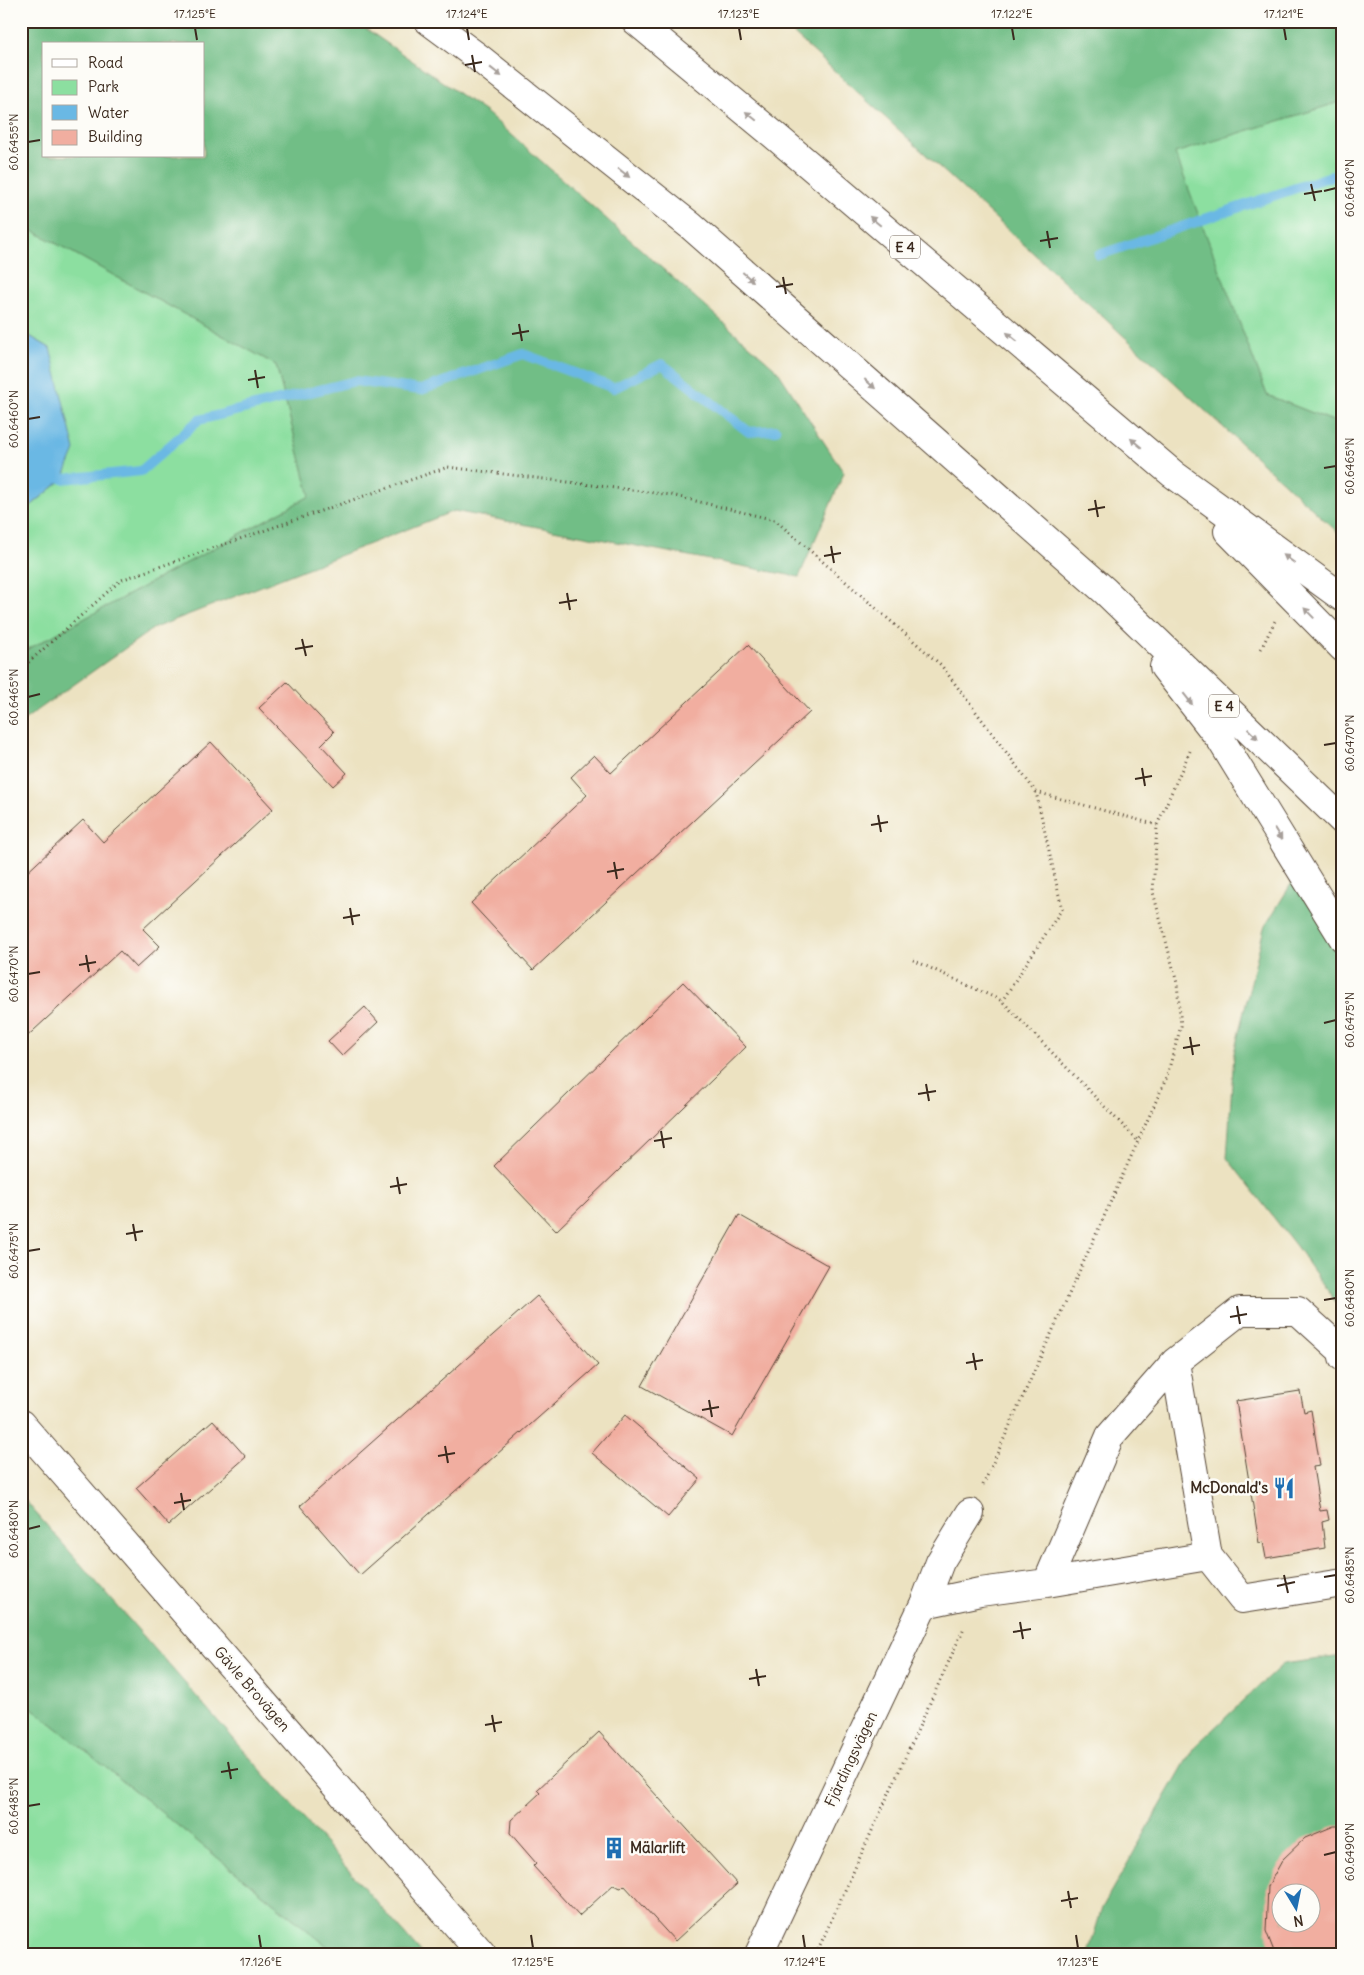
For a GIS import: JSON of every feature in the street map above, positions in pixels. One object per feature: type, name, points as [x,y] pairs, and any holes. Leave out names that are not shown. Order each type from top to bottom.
[{"type":"main road","name":"E 4","points":[[430,21],[691,226],[1105,591],[1343,820]]},
{"type":"main road","name":"E 4","points":[[636,21],[781,141],[1173,474],[1343,648]]},
{"type":"main road","points":[[1173,474],[1343,598]]},
{"type":"main road","points":[[1105,591],[1221,740],[1343,938]]},
{"type":"main road","points":[[1047,1583],[1110,1436],[1175,1362],[1240,1311],[1298,1311],[1342,1351],[1343,1357]]},
{"type":"main road","points":[[1175,1362],[1208,1556],[1242,1599],[1343,1583]]},
{"type":"main road","name":"Gävle Brovägen","points":[[21,1424],[482,1954]]},
{"type":"main road","name":"Fjärdingsvägen","points":[[759,1954],[924,1604],[940,1562],[970,1513]]},
{"type":"main road","points":[[924,1604],[980,1592],[1047,1583],[1208,1556]]},
{"type":"path","points":[[21,669],[120,580],[448,467],[671,495],[775,520],[941,665],[1036,792],[1062,909],[1002,1001]]},
{"type":"path","points":[[1337,532],[1343,523]]},
{"type":"path","points":[[1261,650],[1277,618]]},
{"type":"path","points":[[970,1513],[1166,1079],[1181,1026],[1177,982],[1153,892],[1157,825],[1192,747]]},
{"type":"path","points":[[1036,792],[1157,825]]},
{"type":"path","points":[[913,960],[1002,1001],[1138,1141]]},
{"type":"path","points":[[816,1954],[980,1592]]},
{"type":"green space","points":[[21,21],[355,21],[487,113],[777,370],[844,473],[799,577],[454,511],[154,628],[21,722],[21,653],[310,496],[276,365],[21,224]]},
{"type":"green space","points":[[780,21],[1343,21],[1343,101],[1175,153],[1267,395],[1343,425],[1343,537]]},
{"type":"green space","points":[[1343,101],[1343,425],[1267,395],[1174,153]]},
{"type":"green space","points":[[21,224],[276,365],[310,496],[21,653],[21,514],[63,479],[50,348],[21,331]]},
{"type":"green space","points":[[1301,868],[1343,938],[1343,1312],[1296,1246],[1227,1158],[1234,1053],[1264,928]]},
{"type":"green space","points":[[21,1496],[422,1954],[337,1954],[21,1699]]},
{"type":"green space","points":[[1343,1656],[1343,1954],[1088,1954],[1102,1908],[1194,1747],[1283,1664]]},
{"type":"green space","points":[[21,1699],[337,1954],[29,1954],[21,1948]]},
{"type":"water","points":[[21,331],[50,348],[75,450],[63,479],[21,514]]},
{"type":"building","points":[[748,645],[810,712],[533,970],[471,903],[587,795],[571,777],[594,755],[611,773]]},
{"type":"building","points":[[287,682],[334,732],[321,745],[347,773],[333,786],[259,708]]},
{"type":"building","points":[[211,742],[273,809],[143,929],[160,946],[136,968],[120,951],[21,1042],[21,878],[83,820],[103,842]]},
{"type":"building","points":[[683,982],[746,1047],[556,1231],[494,1166]]},
{"type":"building","points":[[365,1007],[378,1022],[342,1056],[328,1041]]},
{"type":"building","points":[[739,1215],[829,1266],[732,1436],[642,1386]]},
{"type":"building","points":[[537,1296],[598,1365],[360,1575],[300,1506]]},
{"type":"building","name":"McDonald's","points":[[1300,1391],[1304,1412],[1311,1410],[1320,1466],[1313,1467],[1320,1511],[1327,1510],[1329,1520],[1322,1522],[1325,1548],[1266,1558],[1263,1542],[1259,1543],[1236,1401]]},
{"type":"building","points":[[625,1415],[700,1479],[668,1517],[592,1453]]},
{"type":"building","points":[[213,1420],[246,1457],[169,1525],[136,1488]]},
{"type":"building","name":"Mälarlift","points":[[599,1732],[737,1884],[675,1941],[624,1885],[621,1888],[613,1885],[579,1916],[533,1866],[536,1863],[510,1833],[511,1820],[540,1793],[537,1790]]},
{"type":"building","points":[[1334,1826],[1343,1826],[1343,1954],[1275,1954],[1266,1931],[1268,1886],[1283,1859],[1305,1838]]},
{"type":"waterway","points":[[1099,255],[1343,172]]},
{"type":"waterway","points":[[63,479],[141,471],[199,420],[355,381],[421,390],[523,354],[614,388],[662,364],[749,432],[776,430]]},
{"type":"place","name":"McDonald's","points":[[1284,1488]]},
{"type":"place","name":"Mälarlift","points":[[614,1848]]}]
